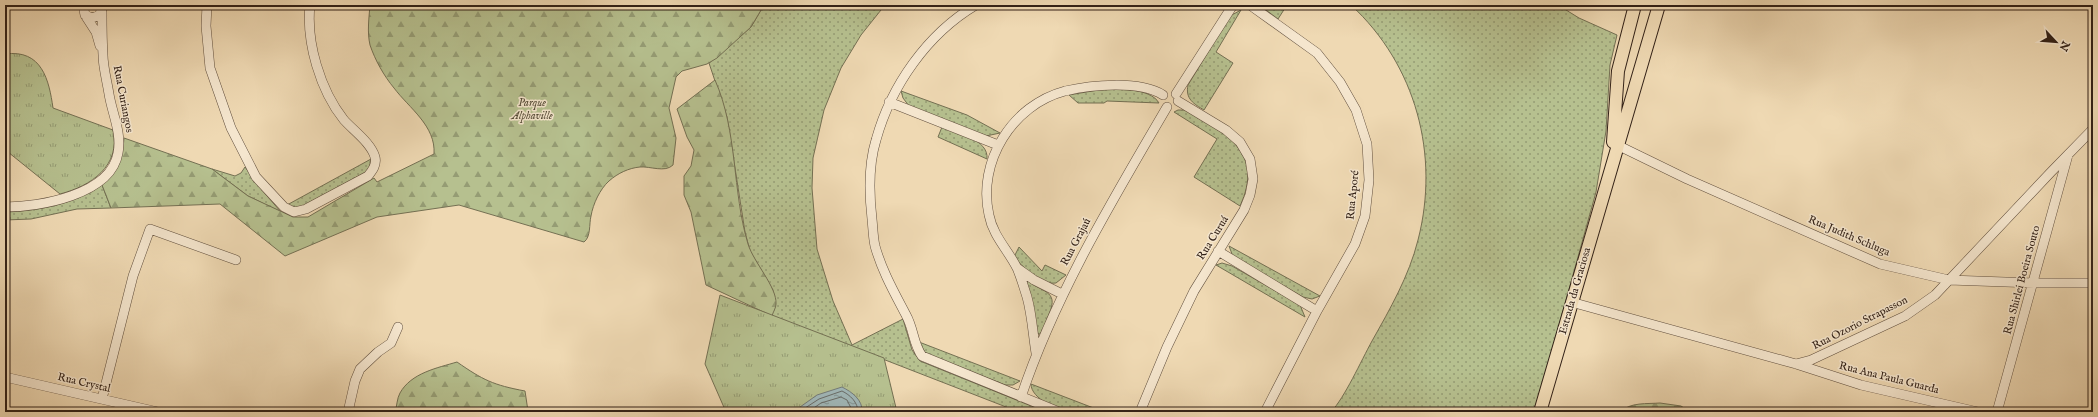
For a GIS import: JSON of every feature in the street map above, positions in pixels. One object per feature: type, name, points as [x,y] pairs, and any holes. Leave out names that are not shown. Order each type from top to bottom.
[{"type":"main road","name":"Estrada da Graciosa","points":[[1616,144],[1618,71],[1635,5]]},
{"type":"main road","name":"Estrada da Graciosa","points":[[1540,412],[1610,170],[1616,144],[1659,5]]},
{"type":"street","points":[[83,5],[86,15],[96,32],[103,55]]},
{"type":"street","points":[[207,5],[206,26],[210,68],[231,128],[256,177],[284,207],[294,212],[306,209],[368,176],[373,170],[375,159],[370,148],[343,118],[322,82],[312,48],[309,17],[310,5]]},
{"type":"street","points":[[976,5],[965,12],[933,39],[911,67],[890,102],[875,142],[869,194],[875,244],[882,270],[907,316],[914,332],[916,347],[922,356],[1059,412]]},
{"type":"street","points":[[1177,98],[1169,91],[1163,95],[1162,103],[1167,107],[1173,107],[1234,5]]},
{"type":"street","name":"Rua Aporé","points":[[1250,5],[1317,53],[1340,82],[1356,110],[1367,144],[1369,180],[1365,216],[1352,251],[1316,311],[1265,412]]},
{"type":"street","points":[[86,15],[89,17],[96,17],[102,8]]},
{"type":"street","name":"Rua Curiangos","points":[[5,207],[43,204],[78,193],[99,182],[112,168],[118,154],[119,141],[109,96],[103,55],[102,8]]},
{"type":"street","points":[[1036,354],[1028,298],[1017,268],[998,239],[989,215],[987,189],[990,166],[998,145],[1009,128],[1026,111],[1043,100],[1061,93],[1082,87],[1114,86],[1140,88],[1163,95]]},
{"type":"street","name":"Rua Curuá","points":[[1140,412],[1166,347],[1194,292],[1244,210],[1250,195],[1253,179],[1250,159],[1240,142],[1226,130],[1177,98]]},
{"type":"street","points":[[890,102],[998,145]]},
{"type":"street","name":"Rua Grajaú","points":[[1021,397],[1036,354],[1062,294],[1109,205],[1167,107]]},
{"type":"street","name":"Rua Ozorio Strapasson","points":[[1796,364],[1811,360],[1905,316],[1935,295],[2093,129]]},
{"type":"street","name":"Rua Judith Schluga","points":[[1616,144],[1686,179],[1880,264],[1949,280],[2034,283],[2093,283]]},
{"type":"street","name":"Rua Shirlei Boeira Souto","points":[[1997,412],[2034,283],[2068,155]]},
{"type":"street","points":[[102,399],[133,276],[150,229],[236,260]]},
{"type":"street","points":[[1218,251],[1316,311]]},
{"type":"street","points":[[1017,268],[1034,280],[1062,294]]},
{"type":"street","points":[[1571,302],[1796,364]]},
{"type":"street","points":[[348,412],[355,381],[360,369],[378,352],[391,343],[398,327]]},
{"type":"street","name":"Rua Ana Paula Guarda","points":[[1796,364],[1861,384],[1978,412]]},
{"type":"street","name":"Rua Crystal","points":[[5,377],[158,412]]},
{"type":"green space","name":"Parque Alphaville","points":[[370,5],[764,5],[751,27],[717,58],[707,64],[682,71],[676,77],[669,108],[676,138],[673,165],[666,169],[644,167],[632,168],[612,178],[600,192],[595,202],[591,216],[589,234],[584,242],[459,205],[377,217],[285,256],[220,204],[111,208],[102,185],[118,164],[124,138],[212,169],[248,196],[293,217],[308,217],[374,178],[377,182],[434,154],[431,135],[426,126],[390,83],[374,56],[370,45],[368,25]]},
{"type":"green space","points":[[764,5],[885,5],[861,35],[841,68],[824,110],[813,158],[812,188],[817,249],[833,301],[852,345],[903,319],[912,350],[920,361],[1046,412],[1019,412],[772,316],[773,290],[750,251],[745,232],[727,117],[709,63],[751,27]]},
{"type":"green space","points":[[1264,5],[1287,5],[1278,19],[1266,10]]},
{"type":"green space","points":[[1351,5],[1558,5],[1579,18],[1617,35],[1610,65],[1606,131],[1596,192],[1535,412],[1331,412],[1353,378],[1410,266],[1418,240],[1424,208],[1426,176],[1424,144],[1417,113],[1407,83],[1392,55],[1373,29]]},
{"type":"green space","points":[[1241,10],[1216,52],[1233,63],[1204,110],[1194,103],[1189,97],[1187,90],[1188,85],[1230,16]]},
{"type":"green space","points":[[5,54],[28,56],[35,62],[46,77],[53,108],[113,130],[114,143],[108,164],[93,180],[82,186],[60,194],[5,151]]},
{"type":"green space","points":[[715,80],[728,120],[739,203],[748,244],[773,290],[775,297],[776,306],[772,316],[706,285],[691,212],[684,195],[684,176],[691,166],[694,150],[687,137],[677,109]]},
{"type":"green space","points":[[1098,90],[1131,90],[1148,94],[1159,103],[1107,101],[1104,103],[1078,103],[1069,95]]},
{"type":"green space","points":[[901,91],[967,115],[1000,133],[986,136],[909,106],[903,98]]},
{"type":"green space","points":[[1178,110],[1185,110],[1214,127],[1227,136],[1237,146],[1244,158],[1248,171],[1246,187],[1240,206],[1194,177],[1217,139],[1174,112]]},
{"type":"green space","points":[[942,127],[963,134],[983,146],[987,159],[938,137]]},
{"type":"green space","points":[[371,159],[369,169],[364,173],[297,209],[287,205]]},
{"type":"green space","points":[[245,167],[261,189],[281,212],[248,196],[212,169],[235,176],[241,173]]},
{"type":"green space","points":[[102,185],[111,208],[77,209],[31,219],[5,220],[5,212],[43,208],[68,202],[91,192]]},
{"type":"green space","points":[[1229,246],[1320,296],[1312,299],[1303,297],[1236,258],[1232,254]]},
{"type":"green space","points":[[1019,247],[1042,271],[1045,265],[1066,275],[1056,283],[1050,283],[1038,279],[1027,271],[1014,257]]},
{"type":"green space","points":[[1222,263],[1232,266],[1300,305],[1305,317],[1216,265]]},
{"type":"green space","points":[[1026,279],[1047,292],[1052,300],[1052,306],[1040,334],[1038,334]]},
{"type":"green space","points":[[720,295],[884,358],[897,412],[726,412],[705,364]]},
{"type":"green space","points":[[919,342],[1020,381],[1013,385],[1005,385],[926,354]]},
{"type":"green space","points":[[457,362],[474,373],[496,384],[525,391],[528,411],[531,412],[395,412],[400,393],[411,381],[425,372]]},
{"type":"green space","points":[[1031,384],[1104,412],[1076,412],[1053,407],[1036,395]]},
{"type":"green space","points":[[1660,403],[1681,406],[1690,412],[1621,412],[1624,409],[1634,405]]},
{"type":"water","points":[[842,387],[859,400],[862,412],[793,412],[817,395]]}]
